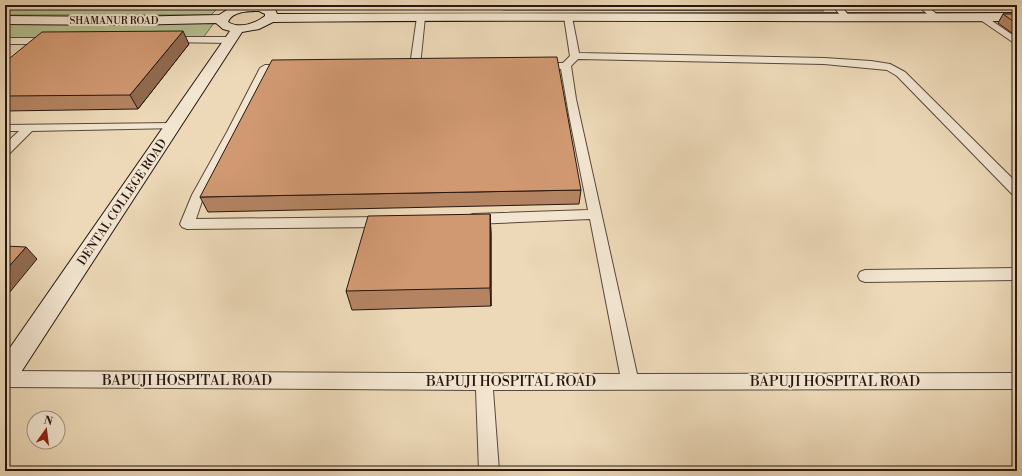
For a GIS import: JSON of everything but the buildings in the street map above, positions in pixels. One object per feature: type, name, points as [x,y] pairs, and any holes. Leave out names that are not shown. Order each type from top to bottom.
[{"type":"main road","points":[[270,18],[272,14],[268,10],[254,6],[234,11],[223,19],[222,23],[235,34],[257,26],[270,18],[421,17],[485,11],[568,17],[1017,17]]},
{"type":"main road","name":"SHAMANUR ROAD","points":[[5,20],[123,21],[223,19]]},
{"type":"main road","name":"DENTAL COLLEGE ROAD","points":[[5,375],[235,34]]},
{"type":"street","points":[[836,5],[848,18]]},
{"type":"street","points":[[921,5],[936,17]]},
{"type":"street","points":[[421,17],[409,66],[430,66]]},
{"type":"street","points":[[568,17],[571,61],[568,88],[596,214],[630,382]]},
{"type":"street","points":[[982,17],[1017,42]]},
{"type":"street","points":[[161,40],[235,34]]},
{"type":"street","points":[[5,41],[60,41]]},
{"type":"street","points":[[528,66],[571,61],[824,61],[871,64],[890,67],[901,74],[1017,191]]},
{"type":"street","points":[[300,68],[265,68],[233,132],[198,195],[187,224],[399,221]]},
{"type":"street","points":[[5,128],[173,126]]},
{"type":"street","points":[[5,151],[29,128]]},
{"type":"street","points":[[460,220],[596,214]]},
{"type":"street","points":[[865,276],[1017,274]]},
{"type":"street","name":"BAPUJI HOSPITAL ROAD","points":[[5,379],[484,382],[1017,380]]},
{"type":"street","points":[[484,382],[489,471]]},
{"type":"green space","points":[[5,5],[221,5],[211,15],[5,15]]},
{"type":"green space","points":[[503,5],[819,5],[824,11],[503,10]]},
{"type":"green space","points":[[216,20],[203,38],[5,39],[5,21]]}]
